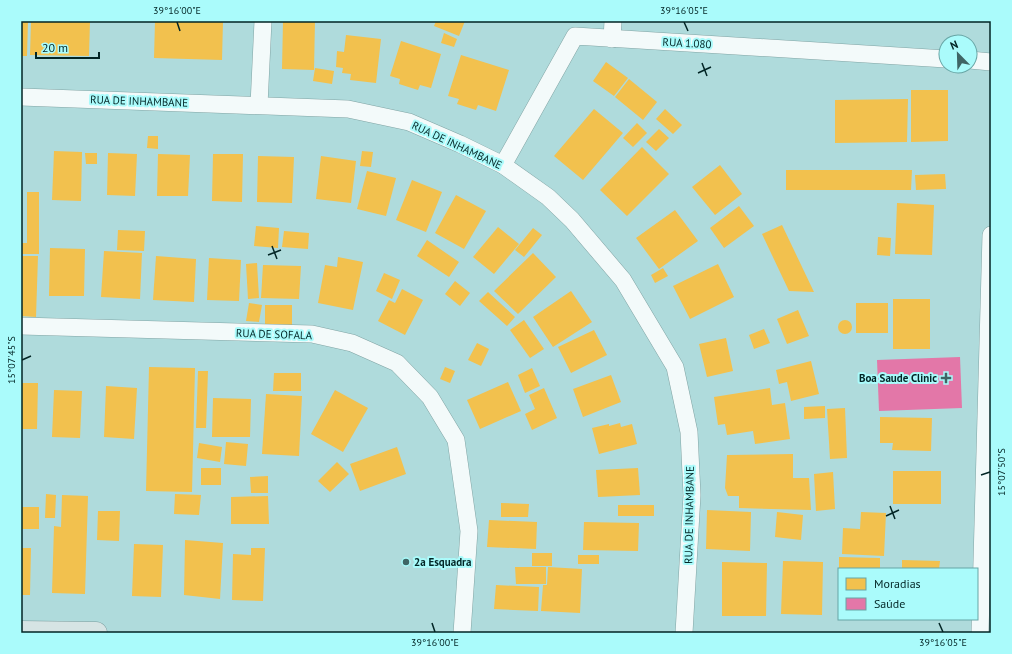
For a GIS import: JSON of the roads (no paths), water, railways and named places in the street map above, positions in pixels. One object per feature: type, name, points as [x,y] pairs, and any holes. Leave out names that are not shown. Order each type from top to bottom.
[{"type":"main road","points":[[21,632],[96,633]]},
{"type":"street","points":[[259,105],[263,21]]},
{"type":"street","points":[[612,39],[613,21]]},
{"type":"street","name":"RUA 1.080","points":[[503,165],[576,36],[938,59]]},
{"type":"street","points":[[978,61],[991,62]]},
{"type":"street","name":"RUA DE INHAMBANE","points":[[21,97],[348,109],[408,122],[460,144],[503,165],[548,197],[572,220],[623,280],[675,367],[689,432],[692,495],[684,633]]},
{"type":"street","points":[[980,633],[991,235]]},
{"type":"street","name":"RUA DE SOFALA","points":[[21,326],[312,334],[352,343],[397,363],[430,396],[456,440],[469,531],[462,633]]},
{"type":"place","name":"Boa Saude Clinic","points":[[946,378]]},
{"type":"place","name":"2a Esquadra","points":[[406,562]]}]
